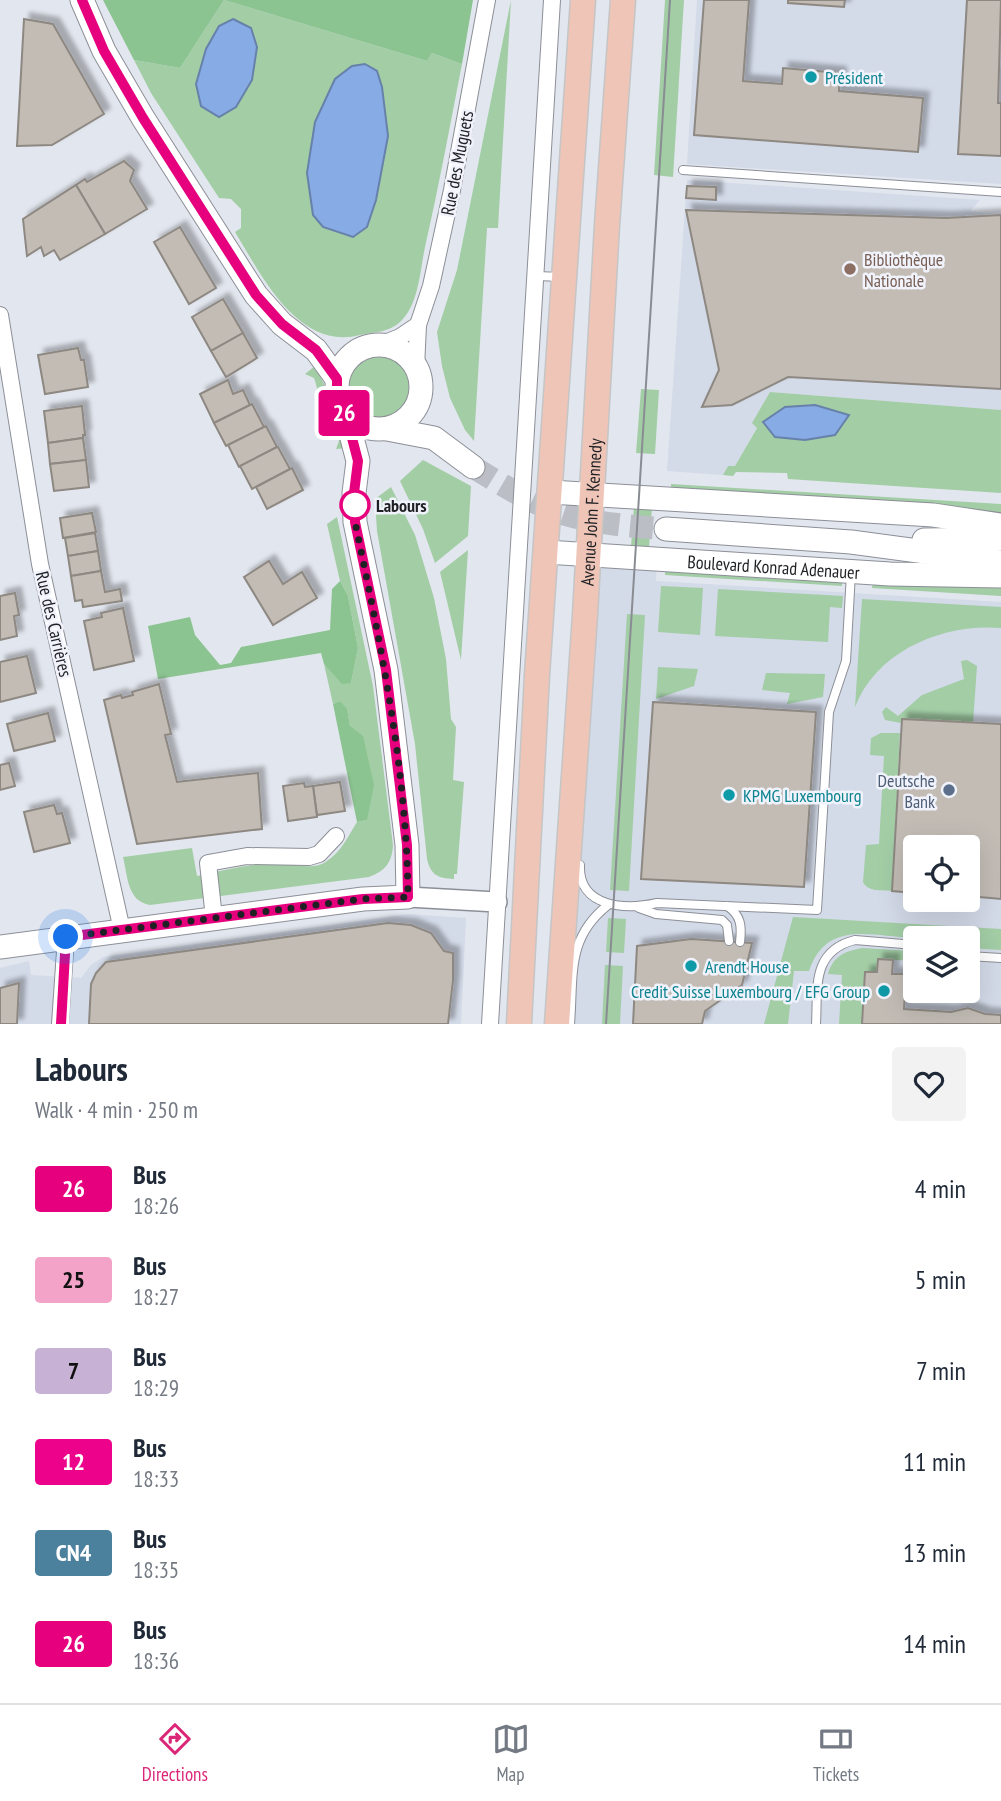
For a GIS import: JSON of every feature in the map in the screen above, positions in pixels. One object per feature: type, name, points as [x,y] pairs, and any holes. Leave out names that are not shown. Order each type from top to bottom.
[{"type":"main road","points":[[82,0],[104,51],[143,118],[256,295],[282,324],[316,350],[337,379]]},
{"type":"main road","points":[[519,1024],[537,675],[583,0]]},
{"type":"main road","name":"Avenue John F. Kennedy","points":[[557,1024],[578,812],[591,494],[623,0]]},
{"type":"main road","points":[[316,350],[356,351],[380,345],[405,354],[420,377],[420,398],[434,438]]},
{"type":"main road","points":[[0,947],[363,899],[408,897],[407,845],[386,670],[355,522],[354,493],[358,461],[346,415],[337,398],[337,379],[344,363],[356,351]]},
{"type":"main road","points":[[358,461],[383,430],[396,426],[411,415],[420,398]]},
{"type":"main road","points":[[346,415],[361,426],[434,438],[473,467]]},
{"type":"main road","points":[[550,492],[933,515],[1001,525]]},
{"type":"main road","name":"Boulevard Konrad Adenauer","points":[[666,529],[851,542]]},
{"type":"main road","points":[[851,542],[1001,539]]},
{"type":"main road","points":[[851,542],[1001,562]]},
{"type":"main road","name":"Boulevard Konrad Adenauer","points":[[546,552],[851,572],[1001,576]]},
{"type":"street","name":"Rue des Muguets","points":[[416,368],[418,325],[431,286],[452,190],[488,0]]},
{"type":"street","points":[[490,1024],[552,0]]},
{"type":"street","name":"Rue des Carrières","points":[[0,315],[40,564],[122,930]]},
{"type":"street","points":[[380,345],[400,337],[418,325]]},
{"type":"street","points":[[214,918],[208,863],[247,856],[309,857],[319,854],[336,836]]},
{"type":"street","points":[[408,897],[497,902]]},
{"type":"street","points":[[61,1024],[66,937]]},
{"type":"lane","points":[[683,170],[1001,192]]},
{"type":"lane","points":[[536,276],[566,278]]},
{"type":"lane","points":[[580,860],[579,873],[584,888],[608,905],[636,907],[657,903],[817,910],[829,712],[846,661],[851,572]]},
{"type":"lane","points":[[511,673],[537,675]]},
{"type":"lane","points":[[570,1024],[576,947],[582,931],[593,916],[608,905]]},
{"type":"lane","points":[[727,906],[734,910],[740,919],[740,942]]},
{"type":"lane","points":[[636,907],[656,915],[722,920],[727,925],[729,941]]},
{"type":"lane","points":[[816,1024],[819,971],[823,959],[838,947],[855,940],[903,944]]},
{"type":"lane","points":[[980,957],[1001,958]]},
{"type":"shaded area","points":[[697,0],[1001,0],[1001,184],[687,164]]},
{"type":"shaded area","name":"Bibliothèque Nationale","points":[[687,180],[980,200],[970,211],[1001,215],[1001,410],[770,392],[757,427],[735,466],[728,466],[723,475],[667,471]]},
{"type":"shaded area","points":[[588,554],[657,559],[656,581],[1001,602],[1001,1024],[557,1024]]},
{"type":"shaded area","points":[[408,914],[466,918],[461,1024],[0,1024],[0,968],[29,961],[31,975],[81,978],[91,965],[103,957]]},
{"type":"green space","points":[[103,0],[224,0],[180,68],[134,60]]},
{"type":"green space","points":[[224,0],[427,61],[432,53],[462,64],[418,287],[406,315],[392,328],[338,337],[318,332],[300,321],[284,306],[235,232],[241,228],[241,209],[231,199],[219,198],[151,93],[134,60],[180,68]]},
{"type":"green space","points":[[224,0],[473,0],[462,64],[432,53],[427,61]]},
{"type":"green space","points":[[511,0],[498,228],[487,228],[474,441],[465,430],[450,398],[437,332],[457,270]]},
{"type":"green space","points":[[665,0],[684,0],[673,177],[654,175]]},
{"type":"green space","points":[[374,357],[386,357],[403,366],[410,377],[410,401],[403,412],[386,421],[374,421],[362,416],[353,407],[348,395],[348,383],[353,371],[362,362]]},
{"type":"green space","points":[[315,366],[324,384],[327,405],[340,427],[347,448],[336,449],[339,441],[335,427],[322,412],[314,378],[305,374]]},
{"type":"green space","points":[[641,389],[659,390],[655,454],[636,453]]},
{"type":"green space","points":[[770,392],[1001,410],[1001,493],[788,479],[787,473],[736,472],[733,476],[723,475],[728,466],[735,466],[757,428],[752,423]]},
{"type":"green space","points":[[423,460],[471,486],[468,536],[435,563],[423,529],[400,481]]},
{"type":"green space","points":[[671,484],[1001,504],[1001,518],[671,489]]},
{"type":"green space","points":[[391,487],[415,535],[434,598],[446,659],[451,719],[456,727],[453,780],[464,782],[457,874],[454,874],[454,879],[436,875],[427,859],[415,744],[377,531],[375,499]]},
{"type":"green space","points":[[634,506],[652,507],[649,548],[631,547]]},
{"type":"green space","points":[[337,517],[373,686],[393,845],[389,861],[383,869],[369,877],[150,905],[142,903],[130,887],[123,857],[192,848],[197,876],[262,864],[317,865],[336,853],[357,822],[367,820],[347,710],[340,701],[333,704],[324,664],[342,683],[351,683],[358,648],[348,596],[340,581],[327,524]]},
{"type":"green space","points":[[468,550],[461,660],[440,572]]},
{"type":"green space","points":[[665,570],[842,580],[842,586],[665,575]]},
{"type":"green space","points":[[340,581],[348,596],[358,648],[351,683],[342,684],[324,664],[321,653],[158,679],[148,626],[190,617],[195,635],[220,665],[231,663],[241,647],[330,630],[332,589]]},
{"type":"green space","points":[[1001,581],[1001,596],[872,588],[873,582]]},
{"type":"green space","points":[[661,586],[703,588],[700,635],[658,632]]},
{"type":"green space","points":[[718,589],[843,596],[842,608],[830,607],[828,642],[715,636]]},
{"type":"green space","points":[[862,599],[1001,607],[1001,628],[957,630],[915,644],[879,670],[865,687],[855,707]]},
{"type":"green space","points":[[627,614],[645,615],[629,891],[610,890]]},
{"type":"green space","points":[[967,660],[977,666],[973,723],[902,719],[901,723],[885,720],[882,712],[886,707],[898,716],[922,695],[964,679],[961,661]]},
{"type":"green space","points":[[658,667],[698,669],[694,686],[656,699]]},
{"type":"green space","points":[[766,673],[825,674],[823,697],[787,704],[790,693],[762,690]]},
{"type":"green space","points":[[340,701],[347,709],[350,726],[363,736],[374,785],[367,820],[357,822],[333,704]]},
{"type":"green space","points":[[881,733],[900,733],[892,891],[871,889],[863,882],[866,845],[879,844],[884,756],[870,755],[871,738]]},
{"type":"green space","points":[[793,917],[949,926],[903,926],[903,937],[852,935],[826,944],[809,971],[794,971],[788,1024],[764,1024]]},
{"type":"green space","points":[[608,918],[626,919],[624,953],[606,952]]},
{"type":"green space","points":[[980,928],[1001,929],[1001,950],[980,949]]},
{"type":"green space","points":[[863,948],[903,950],[903,960],[878,959],[877,972],[865,972],[862,1024],[839,1024],[842,975],[828,974],[841,955]]},
{"type":"green space","points":[[605,965],[623,966],[620,1024],[602,1024]]},
{"type":"water","points":[[233,19],[251,28],[257,47],[252,80],[236,107],[219,117],[201,106],[196,84],[206,49],[219,26]]},
{"type":"water","points":[[365,64],[377,71],[382,87],[388,136],[376,200],[367,227],[353,237],[323,227],[313,215],[307,173],[315,122],[335,79],[352,66]]},
{"type":"water","points":[[815,405],[849,415],[835,435],[805,440],[775,437],[763,422],[785,407]]},
{"type":"building","name":"Président","points":[[704,0],[749,0],[743,81],[782,84],[783,68],[840,73],[839,91],[923,98],[918,152],[694,135]]},
{"type":"building","points":[[788,0],[845,0],[844,7],[788,3]]},
{"type":"building","points":[[967,0],[1001,0],[998,103],[1001,103],[1001,156],[958,154]]},
{"type":"building","points":[[24,19],[53,24],[104,114],[52,145],[17,146]]},
{"type":"building","points":[[124,161],[134,170],[130,181],[147,209],[105,234],[76,185],[85,179],[87,182]]},
{"type":"building","points":[[76,185],[105,234],[60,260],[54,250],[44,256],[41,247],[27,256],[23,219]]},
{"type":"building","points":[[687,186],[716,187],[716,200],[686,198]]},
{"type":"building","name":"Bibliothèque Nationale","points":[[686,210],[946,218],[1001,215],[1001,389],[788,377],[732,405],[702,407],[719,370]]},
{"type":"building","points":[[180,227],[216,288],[189,304],[154,242]]},
{"type":"building","points":[[223,299],[243,333],[211,351],[192,317]]},
{"type":"building","points":[[243,333],[257,358],[226,377],[211,351]]},
{"type":"building","points":[[78,348],[81,360],[84,360],[88,387],[45,394],[38,355]]},
{"type":"building","points":[[228,380],[233,394],[243,390],[250,405],[214,423],[200,394]]},
{"type":"building","points":[[252,404],[264,427],[226,446],[214,423]]},
{"type":"building","points":[[82,406],[83,438],[48,443],[44,411]]},
{"type":"building","points":[[266,426],[277,447],[239,467],[228,445]]},
{"type":"building","points":[[83,438],[86,460],[50,464],[48,443]]},
{"type":"building","points":[[278,447],[290,469],[252,489],[240,466]]},
{"type":"building","points":[[86,460],[89,487],[54,491],[50,464]]},
{"type":"building","points":[[292,468],[303,490],[267,509],[256,487]]},
{"type":"building","points":[[92,513],[96,532],[63,538],[60,518]]},
{"type":"building","points":[[95,533],[98,551],[68,556],[65,538]]},
{"type":"building","points":[[98,551],[101,571],[71,576],[68,556]]},
{"type":"building","points":[[269,561],[283,584],[302,572],[317,598],[273,625],[244,577]]},
{"type":"building","points":[[101,571],[105,592],[120,589],[122,601],[83,607],[82,600],[75,601],[71,576]]},
{"type":"building","points":[[15,593],[19,615],[14,616],[17,636],[0,640],[0,596]]},
{"type":"building","points":[[123,608],[134,661],[94,670],[84,621],[102,617],[101,613]]},
{"type":"building","points":[[27,656],[36,693],[0,702],[0,662]]},
{"type":"building","points":[[159,684],[171,734],[165,735],[177,782],[258,773],[262,829],[137,844],[104,700],[133,695],[132,692]]},
{"type":"building","name":"KPMG Luxembourg","points":[[653,702],[816,712],[804,887],[641,879]]},
{"type":"building","points":[[48,713],[55,741],[14,751],[7,724]]},
{"type":"building","name":"Deutsche Bank","points":[[902,719],[1001,724],[1001,899],[980,897],[980,835],[903,835],[903,892],[892,891]]},
{"type":"building","points":[[9,763],[15,786],[0,790],[0,765]]},
{"type":"building","points":[[340,782],[345,811],[317,815],[313,786]]},
{"type":"building","points":[[304,783],[305,787],[313,786],[317,817],[288,821],[283,786]]},
{"type":"building","points":[[54,805],[57,814],[62,813],[70,843],[34,852],[24,812]]},
{"type":"building","points":[[388,923],[411,925],[431,933],[444,951],[453,953],[448,1024],[89,1024],[91,984],[106,962]]},
{"type":"building","name":"Arendt House","points":[[691,939],[752,943],[742,985],[705,1011],[702,1024],[633,1024],[637,946]]},
{"type":"building","name":"Credit Suisse Luxembourg / EFG Group","points":[[878,959],[893,960],[892,974],[903,974],[904,1009],[951,1012],[968,1008],[985,1014],[1001,1015],[1001,1024],[862,1024],[865,972],[877,972]]},
{"type":"building","points":[[19,983],[17,1024],[0,1024],[0,988]]},
{"type":"tunnel","points":[[473,467],[528,499],[564,514],[627,526],[666,529]]},
{"type":"tram line","points":[[606,1024],[670,0]]},
{"type":"bus line","name":"26","points":[[61,1024],[66,937],[363,899],[408,897],[407,845],[386,670],[355,522],[354,493],[358,461],[346,415],[337,398],[337,379],[316,350],[282,324],[256,295],[143,118],[104,51],[82,0]]},
{"type":"place","name":"Président","points":[[811,77]]},
{"type":"place","name":"Bibliothèque Nationale","points":[[850,269]]},
{"type":"place","name":"Labours","points":[[355,505]]},
{"type":"place","name":"Deutsche Bank","points":[[949,790]]},
{"type":"place","name":"KPMG Luxembourg","points":[[729,795]]},
{"type":"place","name":"Arendt House","points":[[691,966]]},
{"type":"place","name":"Credit Suisse Luxembourg / EFG Group","points":[[884,991]]},
{"type":"route","points":[[66,937],[363,899],[408,897],[407,845],[386,670],[355,522],[355,505]]}]
